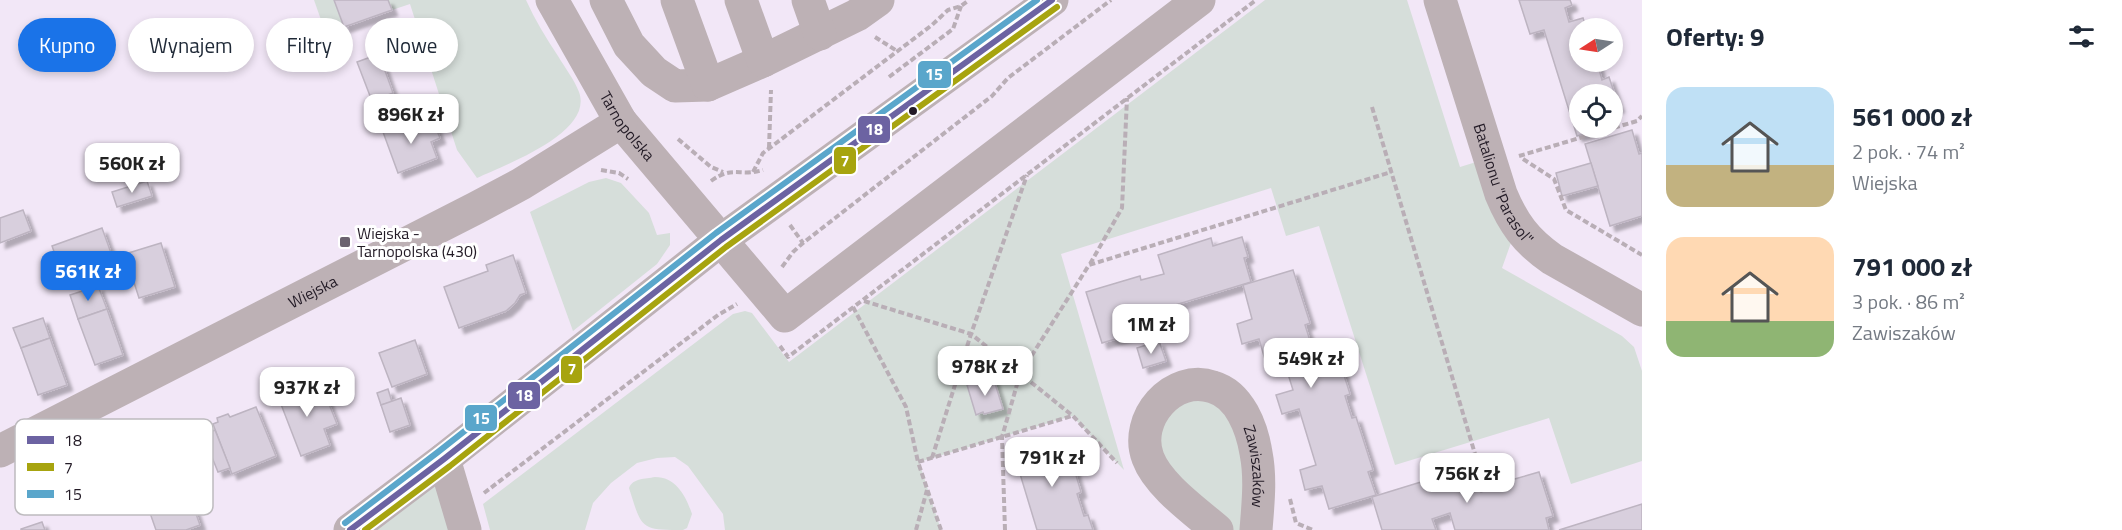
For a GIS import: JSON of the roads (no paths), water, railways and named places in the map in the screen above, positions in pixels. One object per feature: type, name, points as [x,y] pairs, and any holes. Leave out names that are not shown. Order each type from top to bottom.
[{"type":"street","name":"Tarnopolska","points":[[552,0],[621,122],[785,316],[1199,0]]},
{"type":"street","points":[[606,0],[629,45],[654,72],[675,86],[708,85],[820,34],[857,15],[879,0]]},
{"type":"street","points":[[677,0],[708,85]]},
{"type":"street","points":[[741,0],[772,56]]},
{"type":"street","points":[[808,0],[820,34]]},
{"type":"street","points":[[350,530],[444,459],[721,240],[1052,0]]},
{"type":"street","name":"Batalionu \"Parasol\"","points":[[1440,0],[1501,194],[1511,217],[1524,235],[1545,254],[1642,310]]},
{"type":"street","name":"Wiejska","points":[[63,419],[476,208],[521,184],[621,122]]},
{"type":"street","name":"Zawiszaków","points":[[1216,530],[1160,478],[1145,450],[1145,430],[1153,410],[1173,392],[1185,387],[1213,386],[1224,392],[1241,410],[1249,426],[1256,453],[1259,482],[1256,530]]},
{"type":"street","name":"Wiejska","points":[[0,451],[15,443]]},
{"type":"street","points":[[444,459],[462,521]]},
{"type":"place","name":"Wiejska - Tarnopolska (430)","points":[[345,242]]}]
